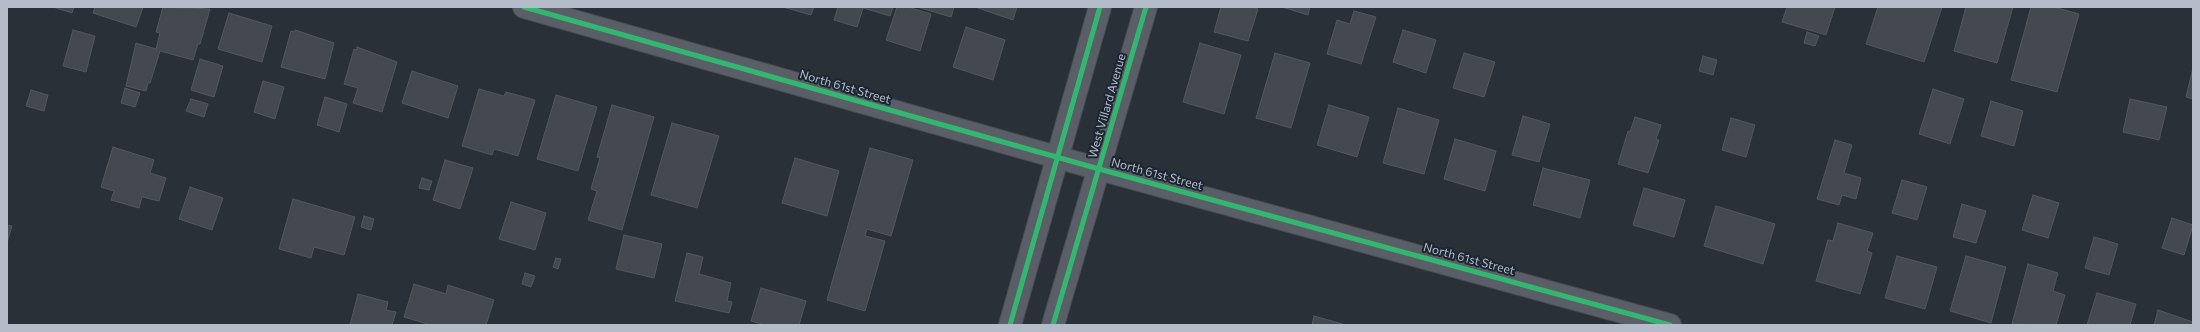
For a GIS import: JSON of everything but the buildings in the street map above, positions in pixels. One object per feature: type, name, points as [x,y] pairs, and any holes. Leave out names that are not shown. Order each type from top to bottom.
[{"type":"street","name":"North 61st Street","points":[[524,7],[1099,168],[1670,325]]},
{"type":"street","points":[[1010,325],[1100,7]]},
{"type":"street","name":"West Villard Avenue","points":[[1053,325],[1146,7]]},
{"type":"cycle path","points":[[524,7],[1099,169],[1670,325]]},
{"type":"cycle path","points":[[1010,325],[1100,7]]},
{"type":"cycle path","points":[[1053,325],[1146,7]]}]
